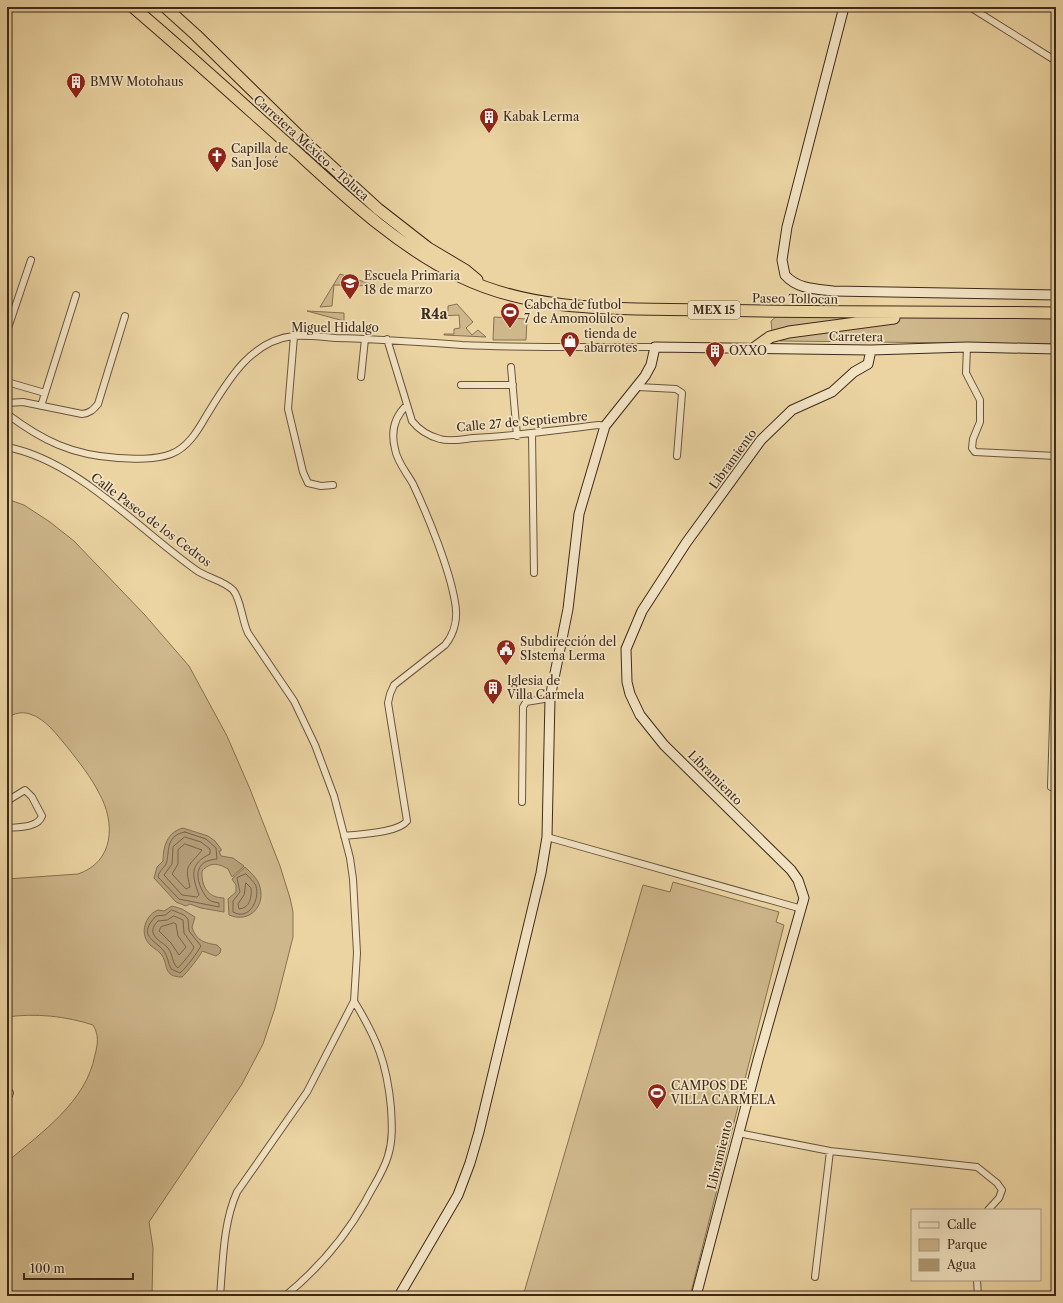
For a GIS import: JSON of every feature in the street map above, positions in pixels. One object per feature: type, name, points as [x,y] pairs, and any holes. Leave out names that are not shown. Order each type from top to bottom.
[{"type":"highway","name":"Carretera México - Toluca","points":[[132,7],[201,66],[384,230],[436,264],[487,288]]},
{"type":"highway","points":[[166,7],[202,40],[306,143],[372,204],[407,234],[465,270],[487,288]]},
{"type":"highway","name":"Paseo Tollocan","points":[[487,288],[522,297],[569,305],[849,312],[942,311],[1056,313]]},
{"type":"highway","points":[[756,347],[770,337],[789,332],[942,311]]},
{"type":"main road","points":[[840,21],[841,7]]},
{"type":"main road","points":[[844,7],[787,227],[782,260],[785,275],[796,284],[812,289],[833,292],[1056,295]]},
{"type":"main road","points":[[400,1296],[450,1210],[470,1164],[539,881],[546,836],[550,698],[568,609],[579,514],[605,426],[638,387],[651,365],[655,347]]},
{"type":"main road","name":"Carretera","points":[[655,347],[756,347],[871,350],[967,347],[1056,349]]},
{"type":"main road","name":"Libramiento","points":[[696,1296],[738,1133],[802,908],[803,891],[791,870],[664,744],[640,715],[630,694],[627,682],[626,649],[642,611],[686,544],[761,440],[792,410],[832,392],[854,372],[868,364],[871,350]]},
{"type":"street","points":[[970,7],[1056,61]]},
{"type":"street","points":[[7,331],[30,260]]},
{"type":"street","points":[[41,406],[76,295]]},
{"type":"street","points":[[7,403],[13,401],[82,414],[93,410],[98,404],[125,316]]},
{"type":"street","points":[[294,336],[288,409],[303,472],[308,483],[321,486],[333,485]]},
{"type":"street","name":"Miguel Hidalgo","points":[[7,414],[46,439],[66,449],[79,453],[134,459],[171,454],[186,445],[196,433],[236,371],[251,355],[273,342],[294,336],[387,339],[464,345],[655,347]]},
{"type":"street","points":[[361,377],[365,339]]},
{"type":"street","name":"Calle 27 de Septiembre","points":[[387,339],[407,405],[417,428],[441,440],[517,436],[599,425],[605,426]]},
{"type":"street","points":[[967,347],[966,374],[980,400],[980,422],[973,439],[972,448],[975,452],[1056,456]]},
{"type":"street","points":[[511,367],[517,436]]},
{"type":"street","points":[[7,382],[45,393]]},
{"type":"street","points":[[461,385],[513,385]]},
{"type":"street","points":[[638,387],[676,389],[682,393],[677,456]]},
{"type":"street","points":[[344,836],[388,830],[403,826],[407,821],[388,703],[390,694],[399,680],[445,645],[451,637],[455,624],[455,602],[444,565],[419,497],[394,449],[395,422],[400,411],[407,405]]},
{"type":"street","points":[[532,434],[534,573]]},
{"type":"street","name":"Calle Paseo de los Cedros","points":[[7,447],[37,455],[76,476],[195,570],[224,584],[235,593],[243,623],[248,633],[294,701],[315,745],[334,796],[350,858],[355,902],[357,953],[354,1001],[306,1092],[237,1192],[232,1202],[227,1227],[220,1296]]},
{"type":"street","points":[[1052,787],[1056,626]]},
{"type":"street","points":[[522,802],[523,707],[526,702],[550,698]]},
{"type":"street","points":[[7,801],[25,790],[32,797],[42,816],[39,822],[34,824],[7,828]]},
{"type":"street","points":[[546,836],[802,908]]},
{"type":"street","points":[[285,1296],[322,1263],[349,1228],[381,1173],[392,1143],[393,1130],[389,1086],[385,1064],[372,1031],[354,1001]]},
{"type":"street","points":[[7,1100],[10,1096],[10,1091],[8,1089]]},
{"type":"street","points":[[738,1133],[830,1151],[977,1167],[997,1183],[1002,1190],[999,1198],[989,1209]]},
{"type":"street","points":[[815,1277],[830,1151]]},
{"type":"street","points":[[977,1281],[978,1296]]},
{"type":"green space","points":[[340,274],[377,286],[334,285],[332,306],[320,307]]},
{"type":"green space","points":[[457,304],[473,322],[466,328],[472,335],[478,330],[486,337],[444,335],[454,334],[454,329],[460,328],[459,315],[441,316],[441,312],[448,311],[448,306]]},
{"type":"green space","points":[[307,311],[344,313],[344,321]]},
{"type":"green space","points":[[921,313],[1056,319],[1056,344],[780,341],[772,331],[771,321],[777,316]]},
{"type":"green space","name":"Cabcha de futbol 7 de Amomolulco","points":[[494,317],[527,319],[526,340],[493,340]]},
{"type":"green space","points":[[7,499],[24,505],[50,522],[74,541],[144,614],[189,666],[227,736],[250,789],[280,866],[293,912],[293,937],[275,1008],[263,1044],[242,1084],[149,1222],[153,1248],[152,1296],[7,1296],[7,1162],[61,1115],[72,1102],[90,1072],[96,1051],[97,1039],[93,1025],[72,1019],[39,1015],[7,1017],[7,879],[78,874],[90,868],[99,860],[105,851],[109,829],[108,817],[96,787],[81,764],[55,733],[36,716],[27,713],[15,714],[7,717]]},
{"type":"green space","name":"CAMPOS DE VILLA CARMELA","points":[[673,882],[779,912],[776,922],[784,925],[690,1296],[523,1296],[643,885],[670,892]]},
{"type":"water","points":[[183,828],[208,836],[215,841],[221,849],[221,851],[219,851],[221,856],[233,858],[244,866],[232,877],[228,869],[214,864],[208,866],[202,871],[204,886],[207,890],[214,896],[224,898],[224,912],[201,908],[190,904],[186,906],[176,902],[154,878],[157,867],[163,861],[167,841],[173,833]]},
{"type":"water","points":[[245,867],[259,884],[261,899],[255,911],[250,915],[237,917],[229,915],[228,899],[236,892],[236,885],[232,879]]},
{"type":"water","points":[[172,906],[182,909],[195,917],[192,927],[196,935],[202,940],[217,945],[221,949],[220,953],[216,956],[202,951],[182,977],[171,975],[161,954],[148,943],[144,932],[148,919],[154,912],[158,910],[164,911]]},
{"type":"place","name":"BMW Motohaus","points":[[76,99]]},
{"type":"place","name":"Kabak Lerma","points":[[489,134]]},
{"type":"place","name":"Capilla de San José","points":[[217,173]]},
{"type":"place","name":"Escuela Primaria 18 de marzo","points":[[350,300]]},
{"type":"place","name":"Cabcha de futbol 7 de Amomolulco","points":[[510,329]]},
{"type":"place","name":"tienda de abarrotes","points":[[570,358]]},
{"type":"place","name":"OXXO","points":[[715,368]]},
{"type":"place","name":"Subdirección del SIstema Lerma","points":[[506,666]]},
{"type":"place","name":"Iglesia de Villa Carmela","points":[[493,705]]},
{"type":"place","name":"CAMPOS DE VILLA CARMELA","points":[[657,1110]]},
{"type":"district","name":"R4a","points":[[434,314]]}]
